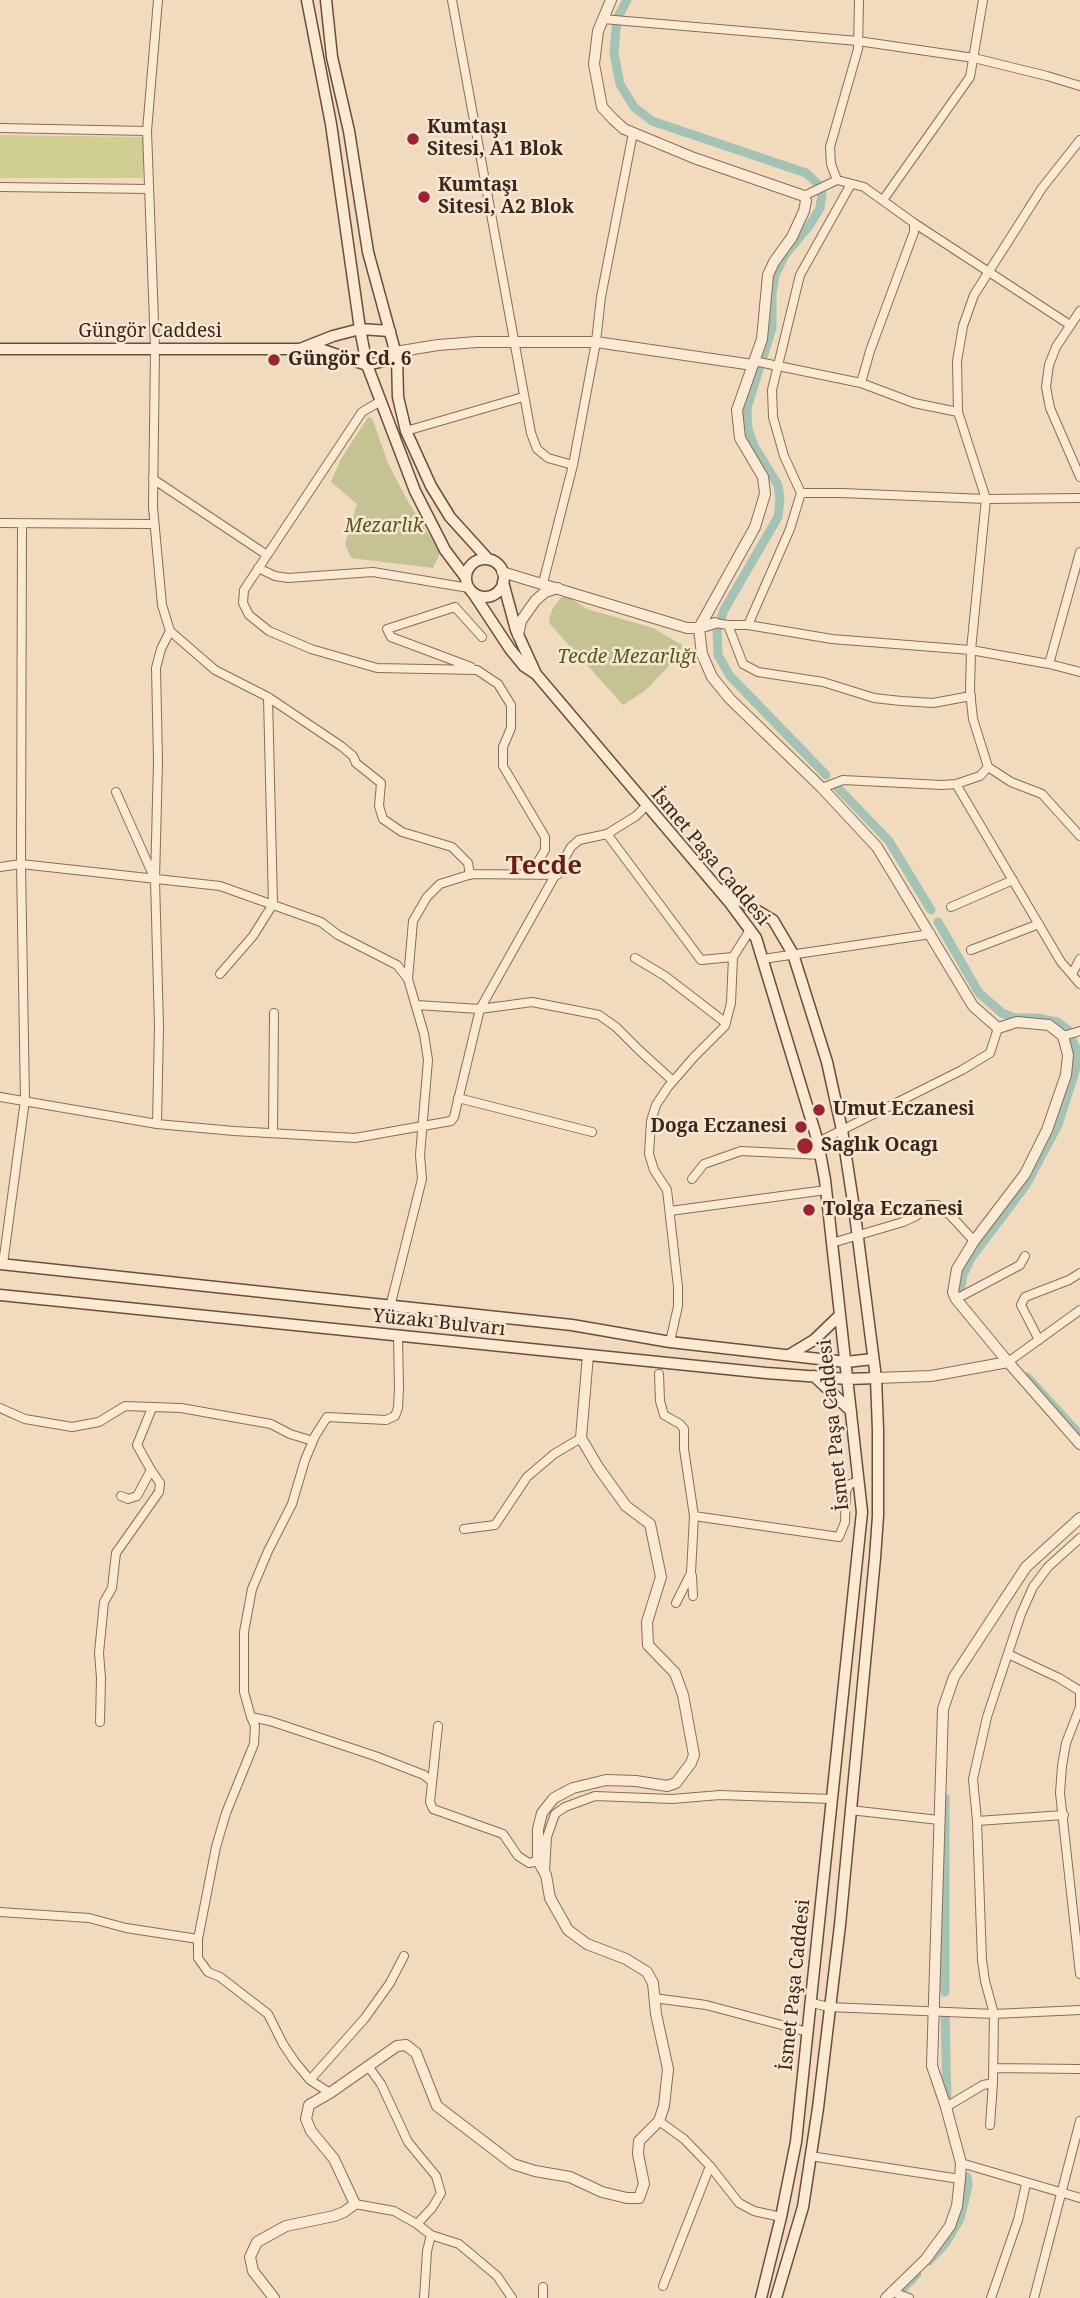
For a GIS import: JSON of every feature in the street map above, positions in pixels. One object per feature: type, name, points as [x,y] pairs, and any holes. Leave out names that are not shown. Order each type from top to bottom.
[{"type":"main road","points":[[307,0],[331,124],[359,329],[379,402],[415,491],[436,534],[484,612],[517,658],[536,674]]},
{"type":"main road","points":[[326,0],[332,57],[349,131],[368,252],[396,355],[398,397],[406,431],[431,486],[450,517],[488,559],[498,565],[510,613],[536,674]]},
{"type":"main road","points":[[300,349],[332,335],[359,329],[390,331]]},
{"type":"main road","name":"Güngör Caddesi","points":[[0,349],[323,350],[367,365]]},
{"type":"main road","points":[[367,365],[396,355]]},
{"type":"main road","points":[[469,586],[471,565],[488,559]]},
{"type":"main road","points":[[469,586],[485,597],[491,596],[496,593],[503,577]]},
{"type":"main road","name":"İsmet Paşa Caddesi","points":[[536,674],[714,885],[758,943],[818,1142],[826,1190],[862,1511],[796,2142],[761,2298]]},
{"type":"main road","points":[[714,885],[773,920],[793,954],[827,1062],[842,1130],[876,1378],[878,1516],[840,1926],[803,2207],[776,2298]]},
{"type":"main road","name":"Yüzakı Bulvarı","points":[[2,1264],[572,1325],[670,1342],[846,1362],[873,1359]]},
{"type":"main road","name":"Yüzakı Bulvarı","points":[[0,1295],[814,1377],[876,1378]]},
{"type":"main road","points":[[789,1355],[814,1340],[840,1315]]},
{"type":"main road","points":[[814,1377],[851,1411]]},
{"type":"street","points":[[159,0],[148,131],[155,349],[153,479],[154,524],[162,605],[170,631],[215,670],[268,697],[341,746],[353,756],[356,764],[381,783],[379,806],[383,819],[402,832],[452,847],[468,863],[470,874]]},
{"type":"street","points":[[452,0],[531,433],[537,449],[548,458],[572,465]]},
{"type":"street","points":[[611,0],[598,32],[594,64],[602,107],[624,129],[694,158],[804,196],[837,180],[864,187],[1070,326]]},
{"type":"street","points":[[837,180],[831,164],[830,147],[858,49],[859,0]]},
{"type":"street","points":[[883,200],[970,77],[983,0]]},
{"type":"street","points":[[603,19],[858,41],[974,58],[1080,86]]},
{"type":"street","points":[[0,128],[148,131]]},
{"type":"street","points":[[542,583],[572,465],[633,133]]},
{"type":"street","points":[[1080,140],[1042,188],[974,295],[957,361],[958,412],[986,499],[971,650],[973,719],[988,767],[1011,782],[1042,794],[1080,836]]},
{"type":"street","points":[[748,625],[790,529],[801,493],[784,456],[773,417],[772,390],[800,275],[851,184]]},
{"type":"street","points":[[0,187],[149,189]]},
{"type":"street","points":[[804,196],[804,211],[792,237],[768,275],[758,363],[737,410],[740,438],[762,477],[765,494],[755,527],[699,628],[702,654],[712,677],[730,699],[877,847],[973,1006],[998,1028]]},
{"type":"street","points":[[861,383],[870,351],[914,232],[914,223]]},
{"type":"street","points":[[1080,311],[1056,347],[1049,365],[1046,387],[1051,408],[1080,477]]},
{"type":"street","points":[[396,355],[439,345],[596,342],[778,366],[861,383],[914,403],[958,412]]},
{"type":"street","points":[[406,431],[523,397]]},
{"type":"street","points":[[379,402],[362,412],[244,590],[243,603],[249,615],[269,631],[311,649],[377,667],[477,670]]},
{"type":"street","points":[[153,479],[267,555]]},
{"type":"street","points":[[801,493],[986,499],[1080,498]]},
{"type":"street","points":[[0,523],[154,524]]},
{"type":"street","points":[[2,1264],[25,1100],[21,864],[22,524]]},
{"type":"street","points":[[1049,664],[1080,552]]},
{"type":"street","points":[[258,568],[275,576],[288,578],[373,572],[469,586]]},
{"type":"street","points":[[503,577],[558,587],[687,628],[722,624],[748,625],[832,639],[971,650],[1080,672]]},
{"type":"street","points":[[518,635],[522,621],[535,601],[545,592],[558,587]]},
{"type":"street","points":[[482,637],[455,607],[387,629],[391,637],[477,670],[499,684],[511,705],[511,728],[503,747],[503,766],[545,837],[545,850],[531,873]]},
{"type":"street","points":[[722,624],[743,664],[758,672],[822,682],[874,698],[933,704],[971,696]]},
{"type":"street","points":[[157,1124],[159,1026],[155,880],[158,761],[156,668],[160,649],[170,631]]},
{"type":"street","points":[[220,974],[253,936],[273,904],[268,697]]},
{"type":"street","points":[[822,789],[844,780],[956,784],[980,776],[988,767]]},
{"type":"street","points":[[956,784],[1061,962],[1080,984]]},
{"type":"street","points":[[117,792],[155,880]]},
{"type":"street","points":[[0,1097],[157,1124],[355,1138],[451,1121],[480,1009],[558,875],[571,847],[579,840],[607,834],[636,816],[646,806]]},
{"type":"street","points":[[607,834],[701,960],[733,957]]},
{"type":"street","points":[[0,867],[21,864],[220,886],[321,922],[338,935],[397,965],[408,979],[428,1060],[420,1155],[422,1179],[390,1307]]},
{"type":"street","points":[[408,979],[413,921],[427,897],[440,884],[470,874],[558,875]]},
{"type":"street","points":[[951,907],[1013,880]]},
{"type":"street","points":[[971,950],[1039,924]]},
{"type":"street","points":[[670,1342],[678,1306],[670,1212],[667,1190],[654,1170],[649,1154],[651,1121],[656,1105],[673,1081],[719,1034],[726,1023],[731,1003],[733,957],[750,930]]},
{"type":"street","points":[[763,959],[931,934]]},
{"type":"street","points":[[635,958],[665,976],[726,1023]]},
{"type":"street","points":[[1072,974],[1080,959]]},
{"type":"street","points":[[416,1005],[480,1009],[532,1002],[599,1015],[616,1027],[673,1081]]},
{"type":"street","points":[[273,1133],[274,1013]]},
{"type":"street","points":[[998,1028],[1017,1022],[1049,1026],[1071,1034],[1066,1075],[1047,1130],[1025,1174],[974,1241],[957,1269],[953,1292],[1008,1363],[1080,1444]]},
{"type":"street","points":[[818,1142],[962,1070],[989,1053],[998,1028]]},
{"type":"street","points":[[458,1098],[592,1132]]},
{"type":"street","points":[[692,1179],[704,1164],[741,1151],[821,1155]]},
{"type":"street","points":[[670,1212],[826,1190]]},
{"type":"street","points":[[832,1243],[903,1222],[916,1216],[928,1205],[937,1206],[952,1217],[974,1241]]},
{"type":"street","points":[[956,1299],[1020,1265],[1025,1255]]},
{"type":"street","points":[[1039,1339],[1021,1305],[1025,1297],[1080,1273]]},
{"type":"street","points":[[876,1378],[931,1376],[1008,1363],[1080,1310]]},
{"type":"street","points":[[330,2093],[310,2080],[283,2044],[268,2014],[208,1972],[198,1958],[198,1939],[216,1847],[226,1813],[254,1744],[254,1726],[244,1692],[244,1632],[253,1589],[268,1551],[292,1504],[313,1441],[327,1417],[386,1420],[395,1416],[399,1388],[398,1336]]},
{"type":"street","points":[[546,1875],[538,1861],[538,1829],[542,1813],[554,1798],[573,1788],[606,1780],[667,1786],[676,1783],[694,1755],[675,1673],[648,1645],[647,1622],[661,1577],[650,1524],[626,1506],[580,1438],[587,1355]]},
{"type":"street","points":[[659,1374],[660,1401],[664,1415],[684,1429],[684,1449],[694,1516],[692,1596]]},
{"type":"street","points":[[0,1408],[25,1419],[72,1427],[99,1422],[125,1406],[181,1408],[271,1424],[290,1434],[313,1441]]},
{"type":"street","points":[[100,1722],[102,1678],[99,1653],[104,1602],[112,1588],[116,1553],[159,1492],[160,1483],[137,1445],[152,1408]]},
{"type":"street","points":[[464,1530],[495,1525],[527,1476],[554,1454],[580,1438]]},
{"type":"street","points":[[121,1496],[128,1499],[137,1496],[151,1470]]},
{"type":"street","points":[[694,1516],[839,1537],[845,1522],[846,1491],[850,1484],[859,1481]]},
{"type":"street","points":[[897,2296],[950,2226],[957,2206],[960,2179],[961,2163],[932,2066],[943,1709],[954,1676],[1026,1567],[1080,1518]]},
{"type":"street","points":[[989,2125],[993,2083],[994,2014],[982,1960],[973,1779],[987,1717],[1033,1587],[1048,1567],[1080,1538]]},
{"type":"street","points":[[676,1603],[691,1573]]},
{"type":"street","points":[[1008,1654],[1080,1691],[1080,1706],[1066,1743],[1060,1793],[1080,1974]]},
{"type":"street","points":[[251,1717],[364,1752],[424,1775],[432,1782]]},
{"type":"street","points":[[438,1726],[430,1802],[433,1809],[503,1834],[518,1856],[529,1863],[538,1861]]},
{"type":"street","points":[[355,2204],[334,2159],[311,2131],[306,2119],[309,2105],[397,2046],[406,2045],[416,2053],[437,2106],[513,2164],[570,2177],[601,2192],[639,2198],[644,2185],[638,2154],[639,2141],[659,2121],[664,2106],[668,2069],[653,1983],[648,1972],[626,1959],[587,1944],[568,1930],[550,1898],[546,1875],[545,1845],[551,1821],[555,1814],[565,1807],[595,1796],[672,1799],[720,1795],[832,1799]]},
{"type":"street","points":[[850,1810],[939,1820]]},
{"type":"street","points":[[977,1821],[1064,1815]]},
{"type":"street","points":[[0,1912],[89,1919],[126,1928],[198,1939]]},
{"type":"street","points":[[310,2080],[365,2018],[390,1983],[404,1956]]},
{"type":"street","points":[[654,1998],[706,2006],[808,2032]]},
{"type":"street","points":[[812,2003],[829,2007],[994,2014],[1080,2010]]},
{"type":"street","points":[[368,2066],[381,2084],[408,2142],[436,2176],[441,2193],[417,2224]]},
{"type":"street","points":[[993,2068],[1080,2069]]},
{"type":"street","points":[[946,2107],[983,2085],[993,2083]]},
{"type":"street","points":[[659,2121],[684,2139],[710,2166],[739,2203],[754,2211],[781,2217]]},
{"type":"street","points":[[1034,2298],[1080,2121]]},
{"type":"street","points":[[810,2156],[960,2179]]},
{"type":"street","points":[[961,2163],[1080,2198]]},
{"type":"street","points":[[663,2287],[710,2166]]},
{"type":"street","points":[[991,2298],[1018,2220],[1026,2184]]},
{"type":"street","points":[[274,2298],[253,2271],[250,2257],[257,2242],[286,2225],[344,2213],[355,2204],[394,2211],[431,2235],[459,2244],[497,2276],[512,2298]]},
{"type":"street","points":[[424,2298],[427,2251],[431,2235]]},
{"type":"street","points":[[542,2287],[543,2298]]},
{"type":"shaded area","points":[[0,135],[143,137],[143,178],[0,178]]},
{"type":"green space","name":"Mezarlık","points":[[368,417],[372,418],[388,463],[406,498],[440,553],[433,568],[351,558],[345,544],[357,504],[331,482],[341,459]]},
{"type":"green space","name":"Tecde Mezarlığı","points":[[562,597],[570,598],[587,609],[653,628],[682,645],[681,653],[646,690],[623,705],[550,624],[553,608]]},
{"type":"waterway","points":[[627,0],[619,15],[614,53],[620,84],[634,107],[652,121],[806,173],[818,184],[822,194],[820,208],[785,255],[775,275],[772,328],[747,408],[748,429],[754,446],[778,485],[778,517],[724,610],[717,630],[718,655],[730,676],[826,775]]},
{"type":"waterway","points":[[838,788],[889,841],[931,910]]},
{"type":"waterway","points":[[938,922],[979,993],[1002,1013],[1015,1018],[1057,1022],[1068,1030],[1078,1053],[1058,1125],[1026,1185],[971,1258],[961,1287]]},
{"type":"waterway","points":[[1027,1377],[1080,1435]]},
{"type":"waterway","points":[[945,1798],[945,1992]]},
{"type":"waterway","points":[[945,2013],[947,2101]]},
{"type":"waterway","points":[[929,2261],[945,2244],[960,2219],[968,2186],[967,2177]]},
{"type":"waterway","points":[[894,2298],[917,2274]]},
{"type":"place","name":"Kumtaşı Sitesi, A1 Blok","points":[[413,139]]},
{"type":"place","name":"Kumtaşı Sitesi, A2 Blok","points":[[424,197]]},
{"type":"place","name":"Güngör Cd. 6","points":[[274,360]]},
{"type":"place","name":"Umut Eczanesi","points":[[819,1110]]},
{"type":"place","name":"Doga Eczanesi","points":[[801,1127]]},
{"type":"place","name":"Saglık Ocagı","points":[[805,1146]]},
{"type":"place","name":"Tolga Eczanesi","points":[[809,1210]]},
{"type":"district","name":"Tecde","points":[[544,867]]}]
